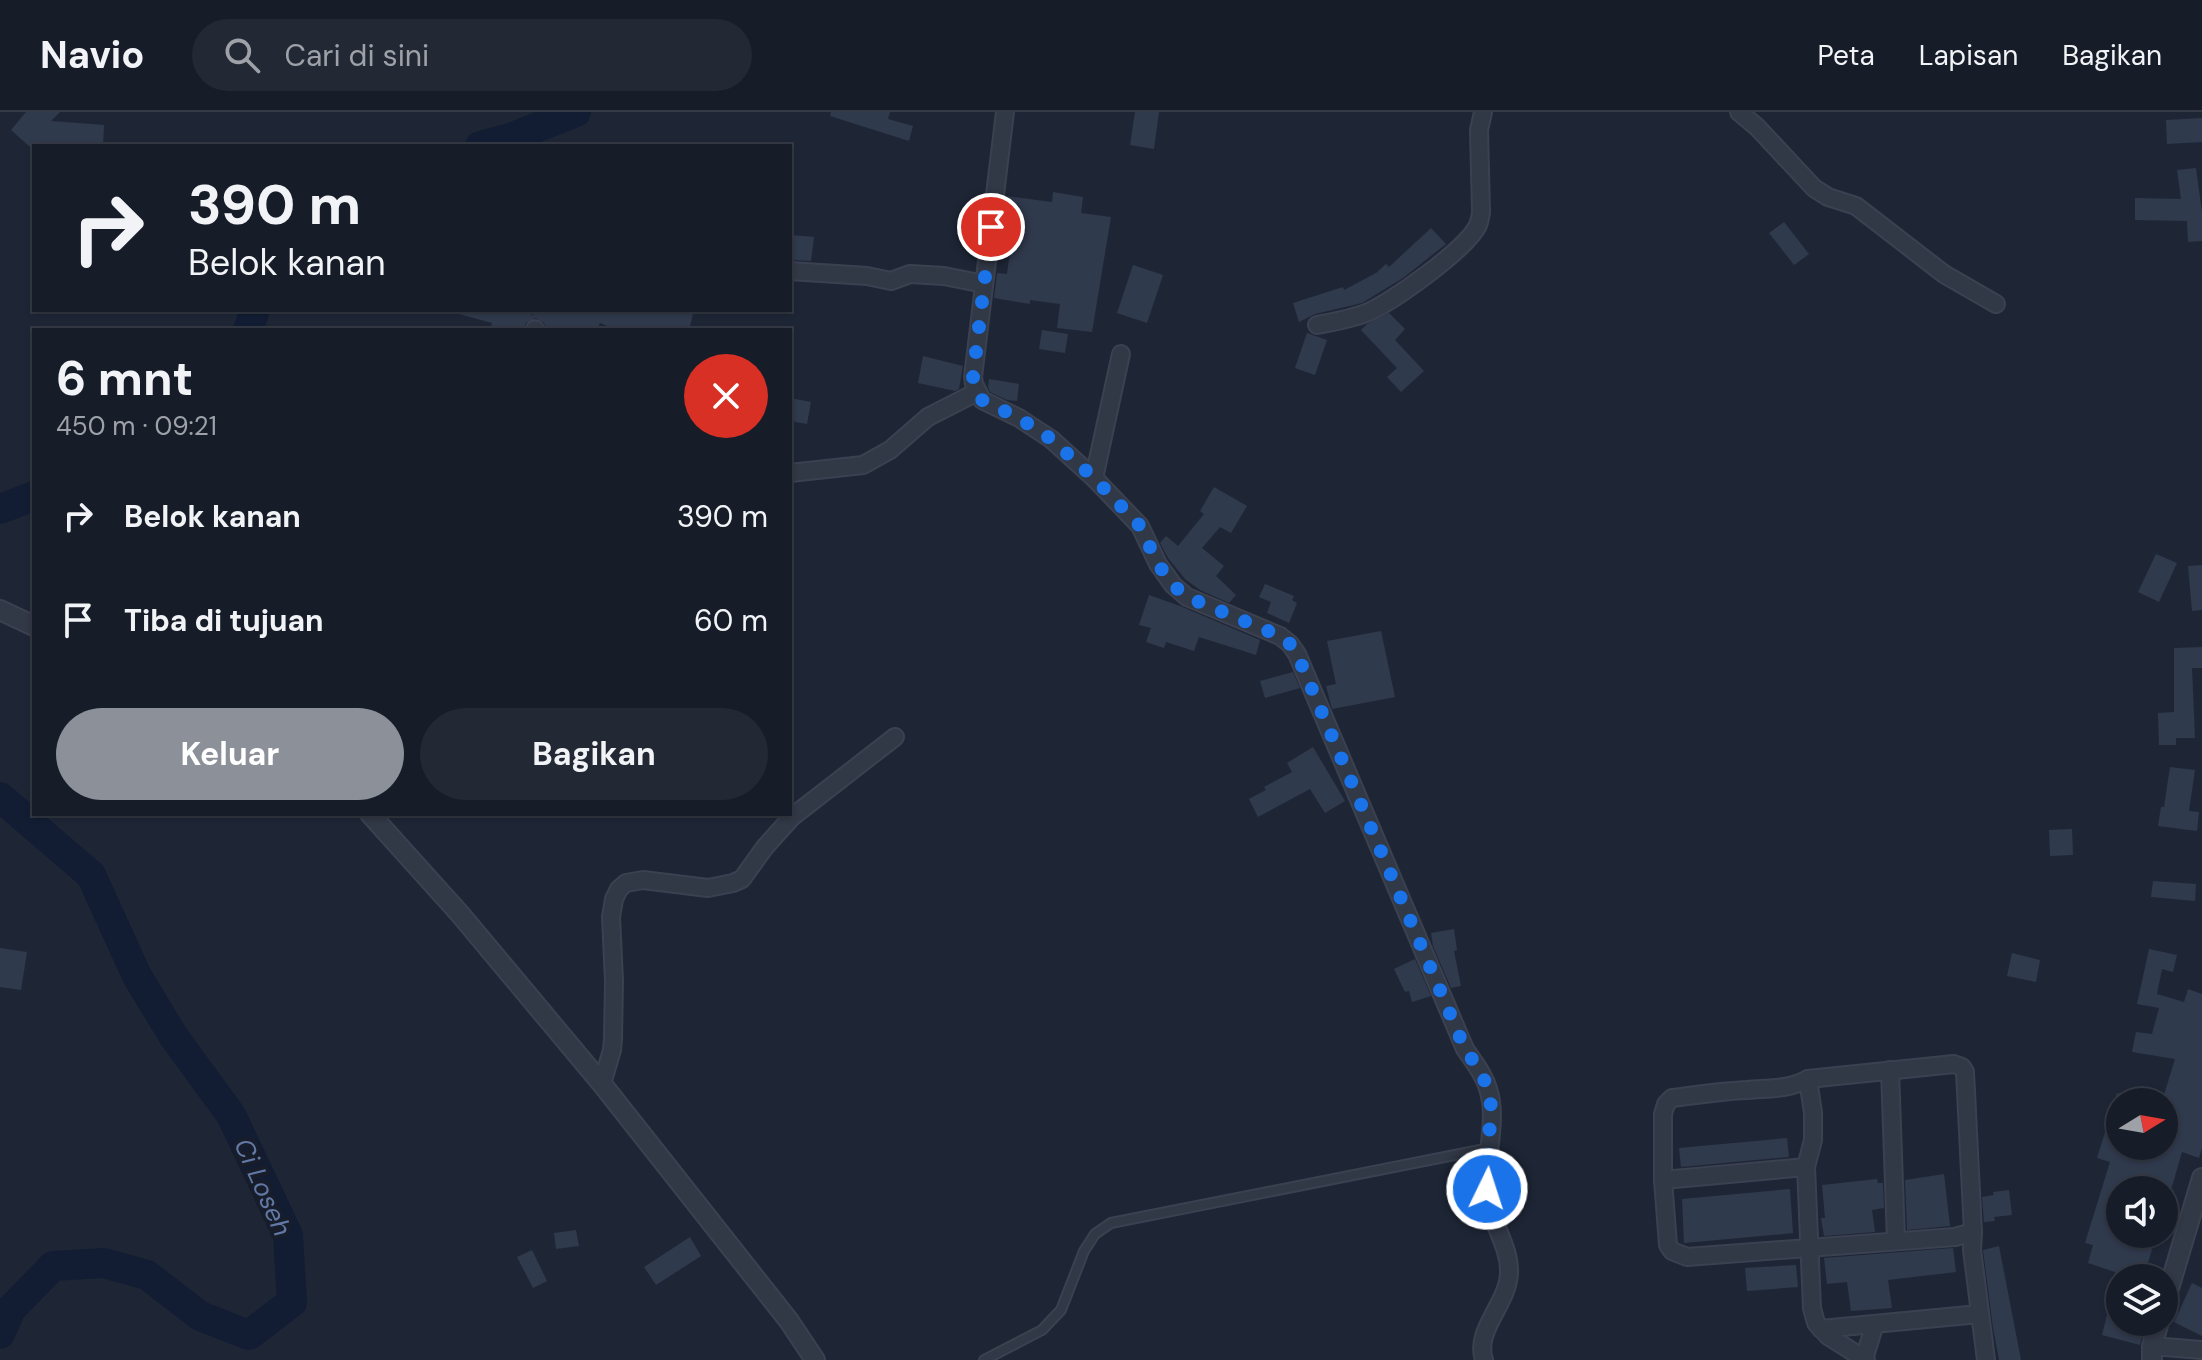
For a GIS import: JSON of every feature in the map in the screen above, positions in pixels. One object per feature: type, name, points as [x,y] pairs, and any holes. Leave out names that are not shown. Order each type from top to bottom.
[{"type":"street","points":[[1005,112],[973,377],[977,392],[982,400],[1019,418],[1051,439],[1094,478],[1140,526],[1158,564],[1173,585],[1187,597],[1280,636],[1297,654],[1465,1049],[1489,1089],[1488,1199],[1507,1255],[1509,1273],[1506,1291],[1482,1341],[1484,1360]]},
{"type":"street","points":[[1317,325],[1367,313],[1401,293],[1449,258],[1474,230],[1481,212],[1479,130],[1483,112]]},
{"type":"street","points":[[1739,112],[1814,188],[1828,197],[1856,206],[1944,274],[1996,304]]},
{"type":"street","points":[[792,271],[867,276],[891,281],[910,274],[921,274],[984,284]]},
{"type":"street","points":[[1094,478],[1121,354]]},
{"type":"street","points":[[792,473],[863,465],[890,450],[928,417],[977,392]]},
{"type":"street","points":[[0,610],[32,625]]},
{"type":"street","points":[[602,1084],[613,1039],[611,917],[619,889],[626,883],[643,880],[708,888],[742,879],[792,817],[895,737]]},
{"type":"street","points":[[372,816],[460,914],[602,1084],[789,1321],[815,1360]]},
{"type":"street","points":[[1973,1232],[1955,1237],[1809,1249],[1687,1257],[1678,1255],[1668,1245],[1663,1180],[1663,1114],[1666,1104],[1672,1098],[1782,1089],[1808,1079],[1954,1064],[1962,1067],[1965,1072],[1973,1232],[1972,1250],[1986,1360]]},
{"type":"street","points":[[1890,1070],[1896,1241]]},
{"type":"street","points":[[1808,1079],[1813,1140],[1806,1167],[1812,1308],[1816,1323],[1828,1336],[1865,1360],[1875,1324]]},
{"type":"street","points":[[1663,1180],[1806,1167]]},
{"type":"street","points":[[2176,1264],[2202,1178]]},
{"type":"street","points":[[1821,1329],[1979,1314]]},
{"type":"street","points":[[2152,1353],[2202,1350]]},
{"type":"lane","points":[[984,1360],[1042,1330],[1061,1310],[1084,1251],[1095,1234],[1111,1223],[1490,1148]]},
{"type":"building","points":[[26,112],[60,112],[51,121],[104,125],[103,144],[29,146],[11,130]]},
{"type":"building","points":[[831,112],[890,112],[888,119],[913,126],[909,141],[830,116]]},
{"type":"building","points":[[1135,112],[1159,112],[1154,149],[1130,145]]},
{"type":"building","points":[[2202,118],[2202,142],[2167,144],[2166,120]]},
{"type":"building","points":[[2196,168],[2202,241],[2188,242],[2187,221],[2135,220],[2135,198],[2181,199],[2177,170]]},
{"type":"building","points":[[1053,192],[1083,197],[1081,213],[1111,217],[1092,332],[1057,328],[1060,304],[1030,300],[1030,304],[994,298],[997,273],[1007,274],[1013,228],[1002,227],[1006,196],[1052,202]]},
{"type":"building","points":[[1784,222],[1809,254],[1794,265],[1769,233]]},
{"type":"building","points":[[1431,228],[1446,244],[1403,278],[1362,303],[1315,314],[1299,322],[1293,303],[1343,287],[1344,290],[1386,264],[1389,267]]},
{"type":"building","points":[[792,235],[814,237],[811,261],[792,260]]},
{"type":"building","points":[[1133,265],[1163,275],[1147,323],[1117,313]]},
{"type":"building","points":[[694,312],[690,328],[612,328],[600,323],[598,328],[545,328],[536,318],[526,323],[525,328],[491,328],[492,323],[459,314]]},
{"type":"building","points":[[1389,313],[1405,329],[1395,340],[1424,371],[1401,392],[1387,377],[1397,368],[1361,330]]},
{"type":"building","points":[[1042,330],[1068,334],[1065,353],[1039,349]]},
{"type":"building","points":[[1307,333],[1327,340],[1315,375],[1295,368]]},
{"type":"building","points":[[923,356],[963,366],[959,389],[955,391],[918,383]]},
{"type":"building","points":[[989,379],[1019,384],[1017,401],[990,392]]},
{"type":"building","points":[[792,398],[811,402],[807,424],[792,421]]},
{"type":"building","points":[[1214,487],[1247,506],[1231,533],[1220,527],[1202,548],[1224,566],[1216,576],[1236,595],[1229,603],[1200,590],[1185,579],[1160,543],[1166,536],[1178,546],[1204,514],[1200,511]]},
{"type":"building","points":[[2156,554],[2177,563],[2159,602],[2138,592]]},
{"type":"building","points":[[2202,565],[2202,610],[2192,611],[2188,566]]},
{"type":"building","points":[[1265,584],[1294,596],[1292,600],[1297,603],[1289,623],[1267,613],[1271,602],[1259,597]]},
{"type":"building","points":[[1149,595],[1260,640],[1256,655],[1199,637],[1194,651],[1166,642],[1164,648],[1146,642],[1151,628],[1139,625]]},
{"type":"building","points":[[1381,631],[1395,697],[1332,709],[1326,686],[1336,684],[1327,641]]},
{"type":"building","points":[[2202,647],[2202,668],[2192,668],[2195,738],[2176,738],[2176,745],[2159,745],[2158,713],[2174,712],[2174,648]]},
{"type":"building","points":[[1293,672],[1300,688],[1265,698],[1260,681]]},
{"type":"building","points":[[1313,747],[1345,801],[1325,813],[1310,789],[1258,817],[1249,799],[1292,772],[1287,763]]},
{"type":"building","points":[[2170,767],[2195,770],[2189,811],[2199,812],[2197,831],[2158,826]]},
{"type":"building","points":[[2072,829],[2073,855],[2050,856],[2049,830]]},
{"type":"building","points":[[2153,881],[2196,884],[2195,901],[2151,897]]},
{"type":"building","points":[[1454,929],[1457,950],[1454,951],[1461,986],[1451,988],[1433,946],[1431,933]]},
{"type":"building","points":[[0,948],[27,952],[21,990],[0,987]]},
{"type":"building","points":[[2149,949],[2177,955],[2173,972],[2162,969],[2157,994],[2184,1002],[2188,989],[2202,994],[2202,1148],[2199,1158],[2182,1152],[2175,1176],[2106,1176],[2106,1248],[2153,1248],[2147,1264],[2106,1264],[2106,1269],[2088,1263],[2093,1245],[2085,1243],[2110,1162],[2097,1158],[2106,1129],[2106,1160],[2178,1160],[2178,1088],[2166,1088],[2175,1059],[2132,1052],[2136,1032],[2152,1034],[2159,1008],[2137,1004]]},
{"type":"building","points":[[2012,953],[2040,960],[2036,982],[2007,976]]},
{"type":"building","points":[[1415,959],[1431,996],[1412,1002],[1409,991],[1405,992],[1394,969]]},
{"type":"building","points":[[1787,1138],[1789,1157],[1681,1167],[1679,1148]]},
{"type":"building","points":[[1944,1174],[1950,1226],[1907,1230],[1905,1180]]},
{"type":"building","points":[[1877,1179],[1878,1183],[1883,1183],[1884,1208],[1872,1210],[1875,1232],[1824,1236],[1822,1185]]},
{"type":"building","points":[[1790,1189],[1793,1233],[1684,1243],[1682,1199]]},
{"type":"building","points":[[2009,1190],[2012,1215],[1994,1217],[1995,1221],[1984,1222],[1982,1197]]},
{"type":"building","points":[[576,1230],[579,1246],[556,1249],[554,1233]]},
{"type":"building","points":[[690,1237],[701,1256],[656,1285],[644,1267]]},
{"type":"building","points":[[1999,1246],[2021,1360],[1999,1360],[1983,1250]]},
{"type":"building","points":[[1953,1248],[1956,1272],[1888,1280],[1892,1308],[1851,1311],[1847,1282],[1827,1284],[1824,1258]]},
{"type":"building","points":[[532,1250],[547,1281],[533,1288],[517,1257]]},
{"type":"building","points":[[1796,1265],[1798,1287],[1747,1291],[1745,1268]]},
{"type":"building","points":[[2192,1283],[2202,1288],[2202,1336],[2178,1324],[2178,1313]]},
{"type":"building","points":[[2106,1319],[2106,1336],[2142,1336],[2140,1345],[2102,1335]]},
{"type":"waterway","name":"Ci Loseh","points":[[488,144],[576,112]]},
{"type":"waterway","name":"Ci Loseh","points":[[249,328],[254,312]]},
{"type":"waterway","name":"Ci Loseh","points":[[0,509],[32,497]]},
{"type":"waterway","name":"Ci Loseh","points":[[0,797],[91,875],[137,976],[174,1037],[231,1115],[288,1235],[292,1302],[249,1335],[200,1316],[147,1275],[104,1263],[53,1266],[11,1309],[0,1334]]},
{"type":"route","points":[[991,227],[973,377],[977,392],[982,400],[1019,418],[1051,439],[1094,478],[1140,526],[1158,564],[1173,585],[1187,597],[1280,636],[1297,654],[1465,1049],[1489,1089],[1487,1189]]}]
